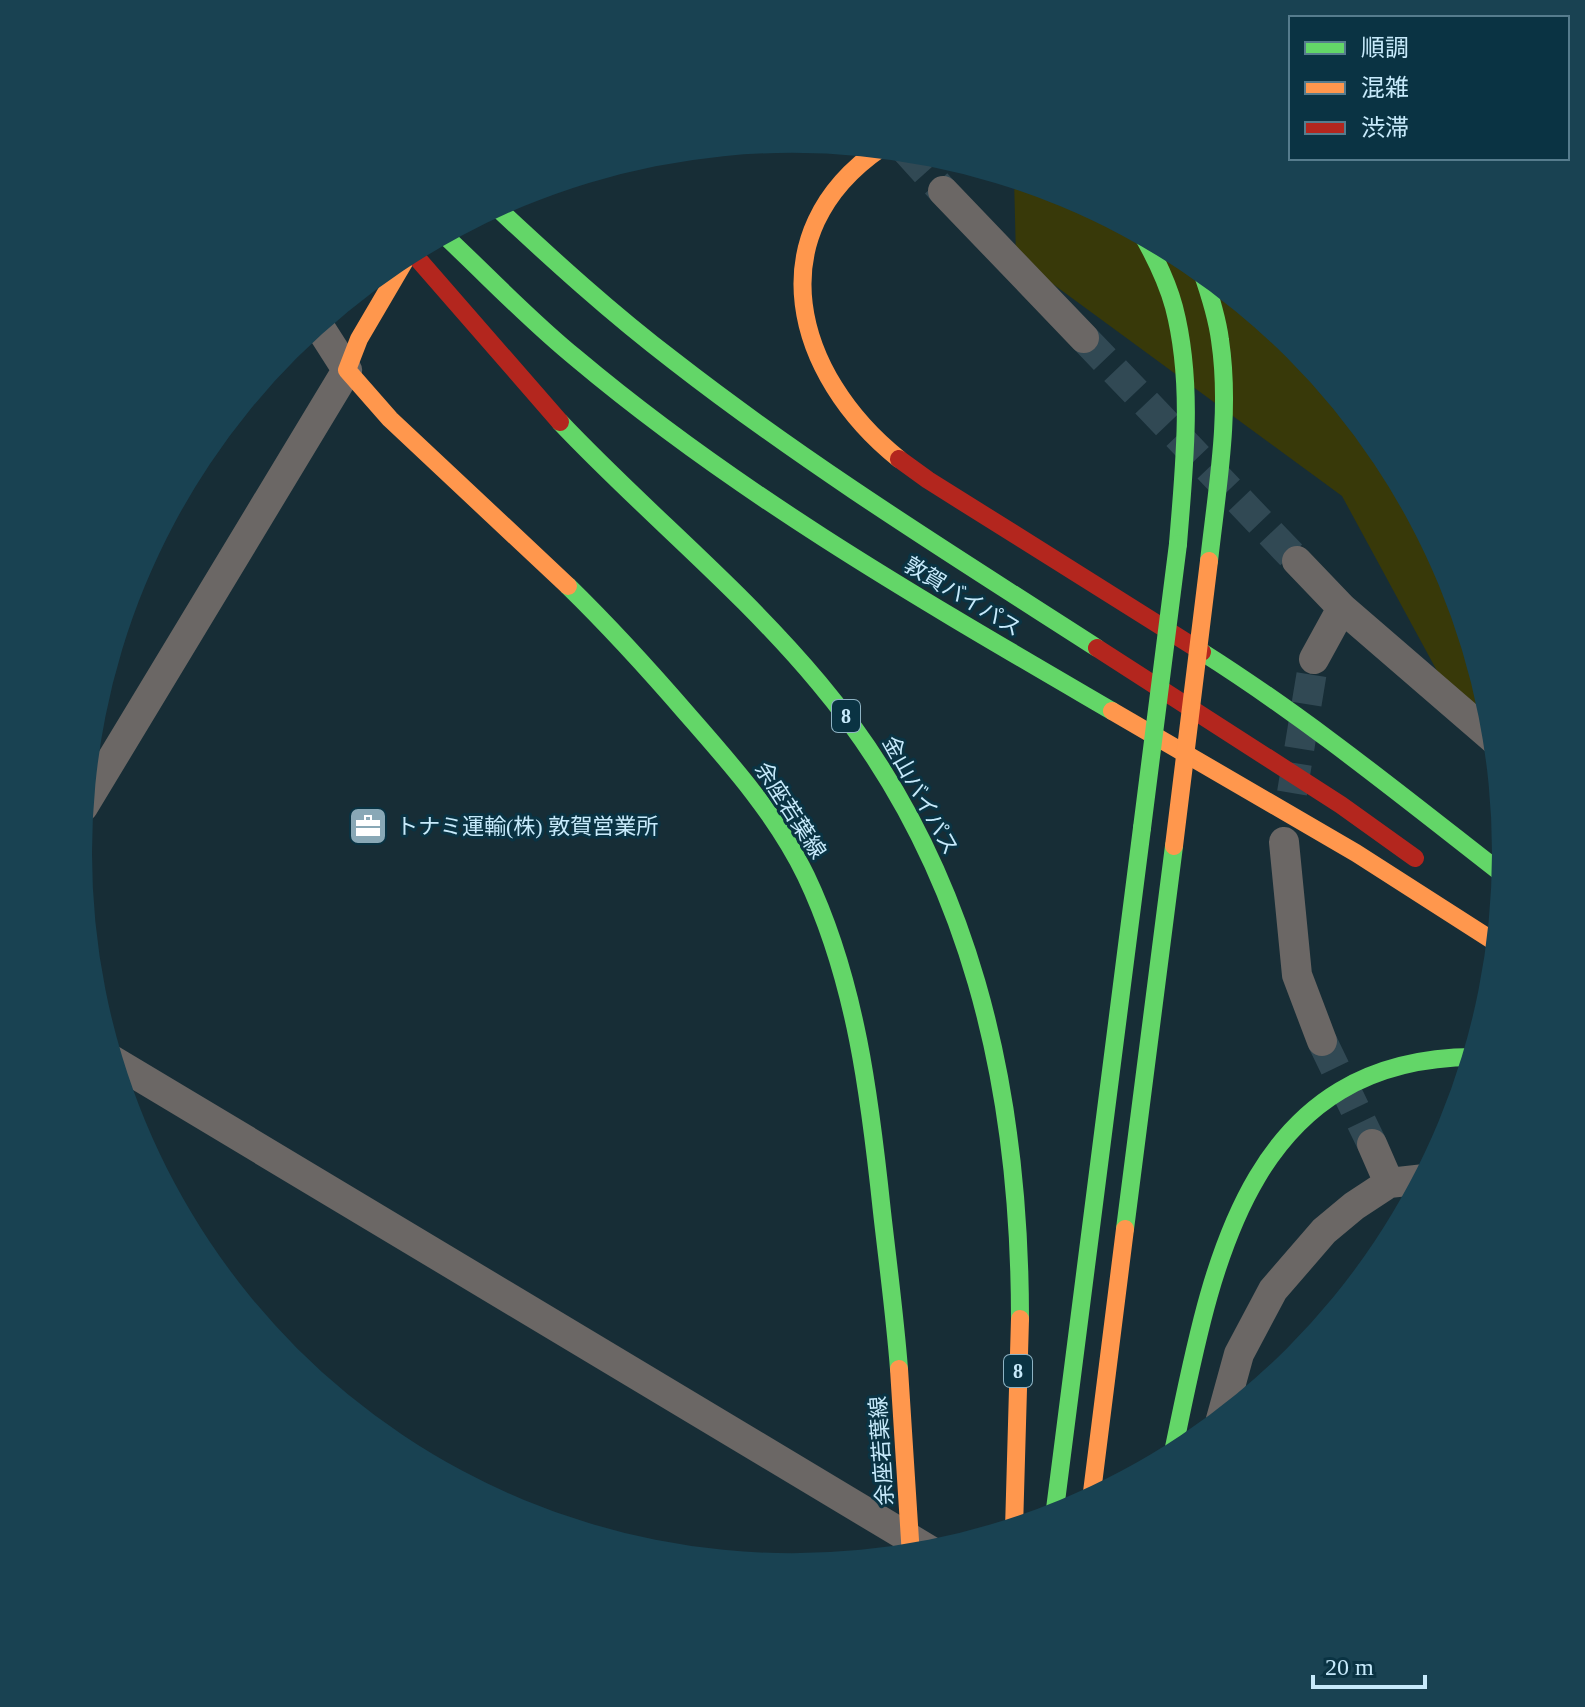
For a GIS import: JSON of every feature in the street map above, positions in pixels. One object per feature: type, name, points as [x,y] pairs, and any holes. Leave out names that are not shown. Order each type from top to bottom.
[{"type":"main road","points":[[869,157],[849,172],[823,206],[807,245],[799,287],[804,326],[821,366],[847,406],[882,444],[928,480],[1243,678],[1371,771],[1493,866]]},
{"type":"main road","name":"敦賀バイパス","points":[[504,215],[606,309],[686,372],[838,481],[1341,805],[1427,866]]},
{"type":"main road","name":"敦賀バイパス","points":[[451,242],[574,357],[655,421],[811,531],[903,589],[1356,853],[1488,937]]},
{"type":"main road","points":[[1056,1503],[1178,544],[1186,391],[1180,340],[1168,291],[1153,253]]},
{"type":"main road","name":"金山バイパス","points":[[418,262],[525,386],[791,650],[850,721],[893,786],[927,848],[955,914],[980,990],[1001,1080],[1011,1141],[1018,1212],[1019,1343],[1014,1518]]},
{"type":"main road","points":[[347,370],[359,339],[396,276]]},
{"type":"main road","points":[[1093,1486],[1209,561],[1223,396],[1221,347],[1208,290]]},
{"type":"main road","name":"余座若葉線","points":[[347,370],[390,419],[584,602],[670,694],[740,774],[777,826],[805,875],[831,936],[850,1002],[871,1109],[918,1543]]},
{"type":"main road","points":[[1176,1440],[1222,1244],[1257,1171],[1284,1137],[1311,1111],[1339,1091],[1372,1074],[1408,1062],[1463,1057]]},
{"type":"street","points":[[943,191],[1084,338]]},
{"type":"street","points":[[95,787],[347,370],[324,334]]},
{"type":"street","points":[[1297,561],[1342,608],[1482,729]]},
{"type":"street","points":[[1314,659],[1342,608]]},
{"type":"street","points":[[1284,842],[1297,975],[1322,1041]]},
{"type":"street","points":[[126,1068],[909,1544]]},
{"type":"street","points":[[1372,1144],[1389,1183]]},
{"type":"street","points":[[1225,1404],[1239,1354],[1273,1290],[1324,1231],[1354,1206],[1389,1183],[1412,1180]]},
{"type":"shaded area","points":[[1014,189],[1102,225],[1182,271],[1219,298],[1288,358],[1348,427],[1399,503],[1440,585],[1456,628],[1478,709],[1449,693],[1342,496],[1016,257]]},
{"type":"tunnel","points":[[919,164],[943,191]]},
{"type":"tunnel","points":[[1084,338],[1297,561]]},
{"type":"tunnel","points":[[1292,793],[1314,659]]},
{"type":"tunnel","points":[[1322,1041],[1372,1144]]},
{"type":"traffic: fast","points":[[505,215],[605,305],[725,400],[882,509],[1097,648]]},
{"type":"traffic: fast","points":[[451,242],[559,343],[703,456],[836,546],[1112,711]]},
{"type":"traffic: fast","points":[[1151,252],[1171,297],[1184,366],[1186,425],[1178,544]]},
{"type":"traffic: fast","points":[[1207,290],[1219,331],[1224,395],[1222,450],[1209,561]]},
{"type":"traffic: fast","points":[[560,422],[789,648],[871,753],[915,826],[949,903],[976,982],[996,1064],[1010,1148],[1018,1233],[1020,1319]]},
{"type":"traffic: fast","points":[[1142,828],[1178,544]]},
{"type":"traffic: fast","points":[[568,586],[659,682],[753,792],[794,854],[823,916],[849,998],[866,1083],[899,1369]]},
{"type":"traffic: fast","points":[[1202,652],[1318,732],[1493,866]]},
{"type":"traffic: fast","points":[[1056,1503],[1142,828]]},
{"type":"traffic: fast","points":[[1125,1229],[1174,846]]},
{"type":"traffic: fast","points":[[1175,1440],[1202,1319],[1223,1252],[1250,1190],[1286,1137],[1334,1095],[1396,1067],[1462,1059]]},
{"type":"traffic: slow","points":[[870,158],[842,183],[816,221],[804,262],[804,304],[814,346],[834,387],[863,425],[899,459]]},
{"type":"traffic: slow","points":[[396,276],[359,339],[347,370],[390,419],[568,586]]},
{"type":"traffic: slow","points":[[1174,846],[1209,561]]},
{"type":"traffic: slow","points":[[1112,711],[1356,853],[1488,937]]},
{"type":"traffic: slow","points":[[1093,1486],[1125,1229]]},
{"type":"traffic: slow","points":[[1014,1518],[1020,1319]]},
{"type":"traffic: slow","points":[[899,1369],[910,1544]]},
{"type":"traffic: jam","points":[[420,261],[560,422]]},
{"type":"traffic: jam","points":[[899,459],[1202,652]]},
{"type":"traffic: jam","points":[[1097,648],[1341,805],[1415,858]]},
{"type":"place","name":"トナミ運輸(株) 敦賀営業所","points":[[368,826]]}]
